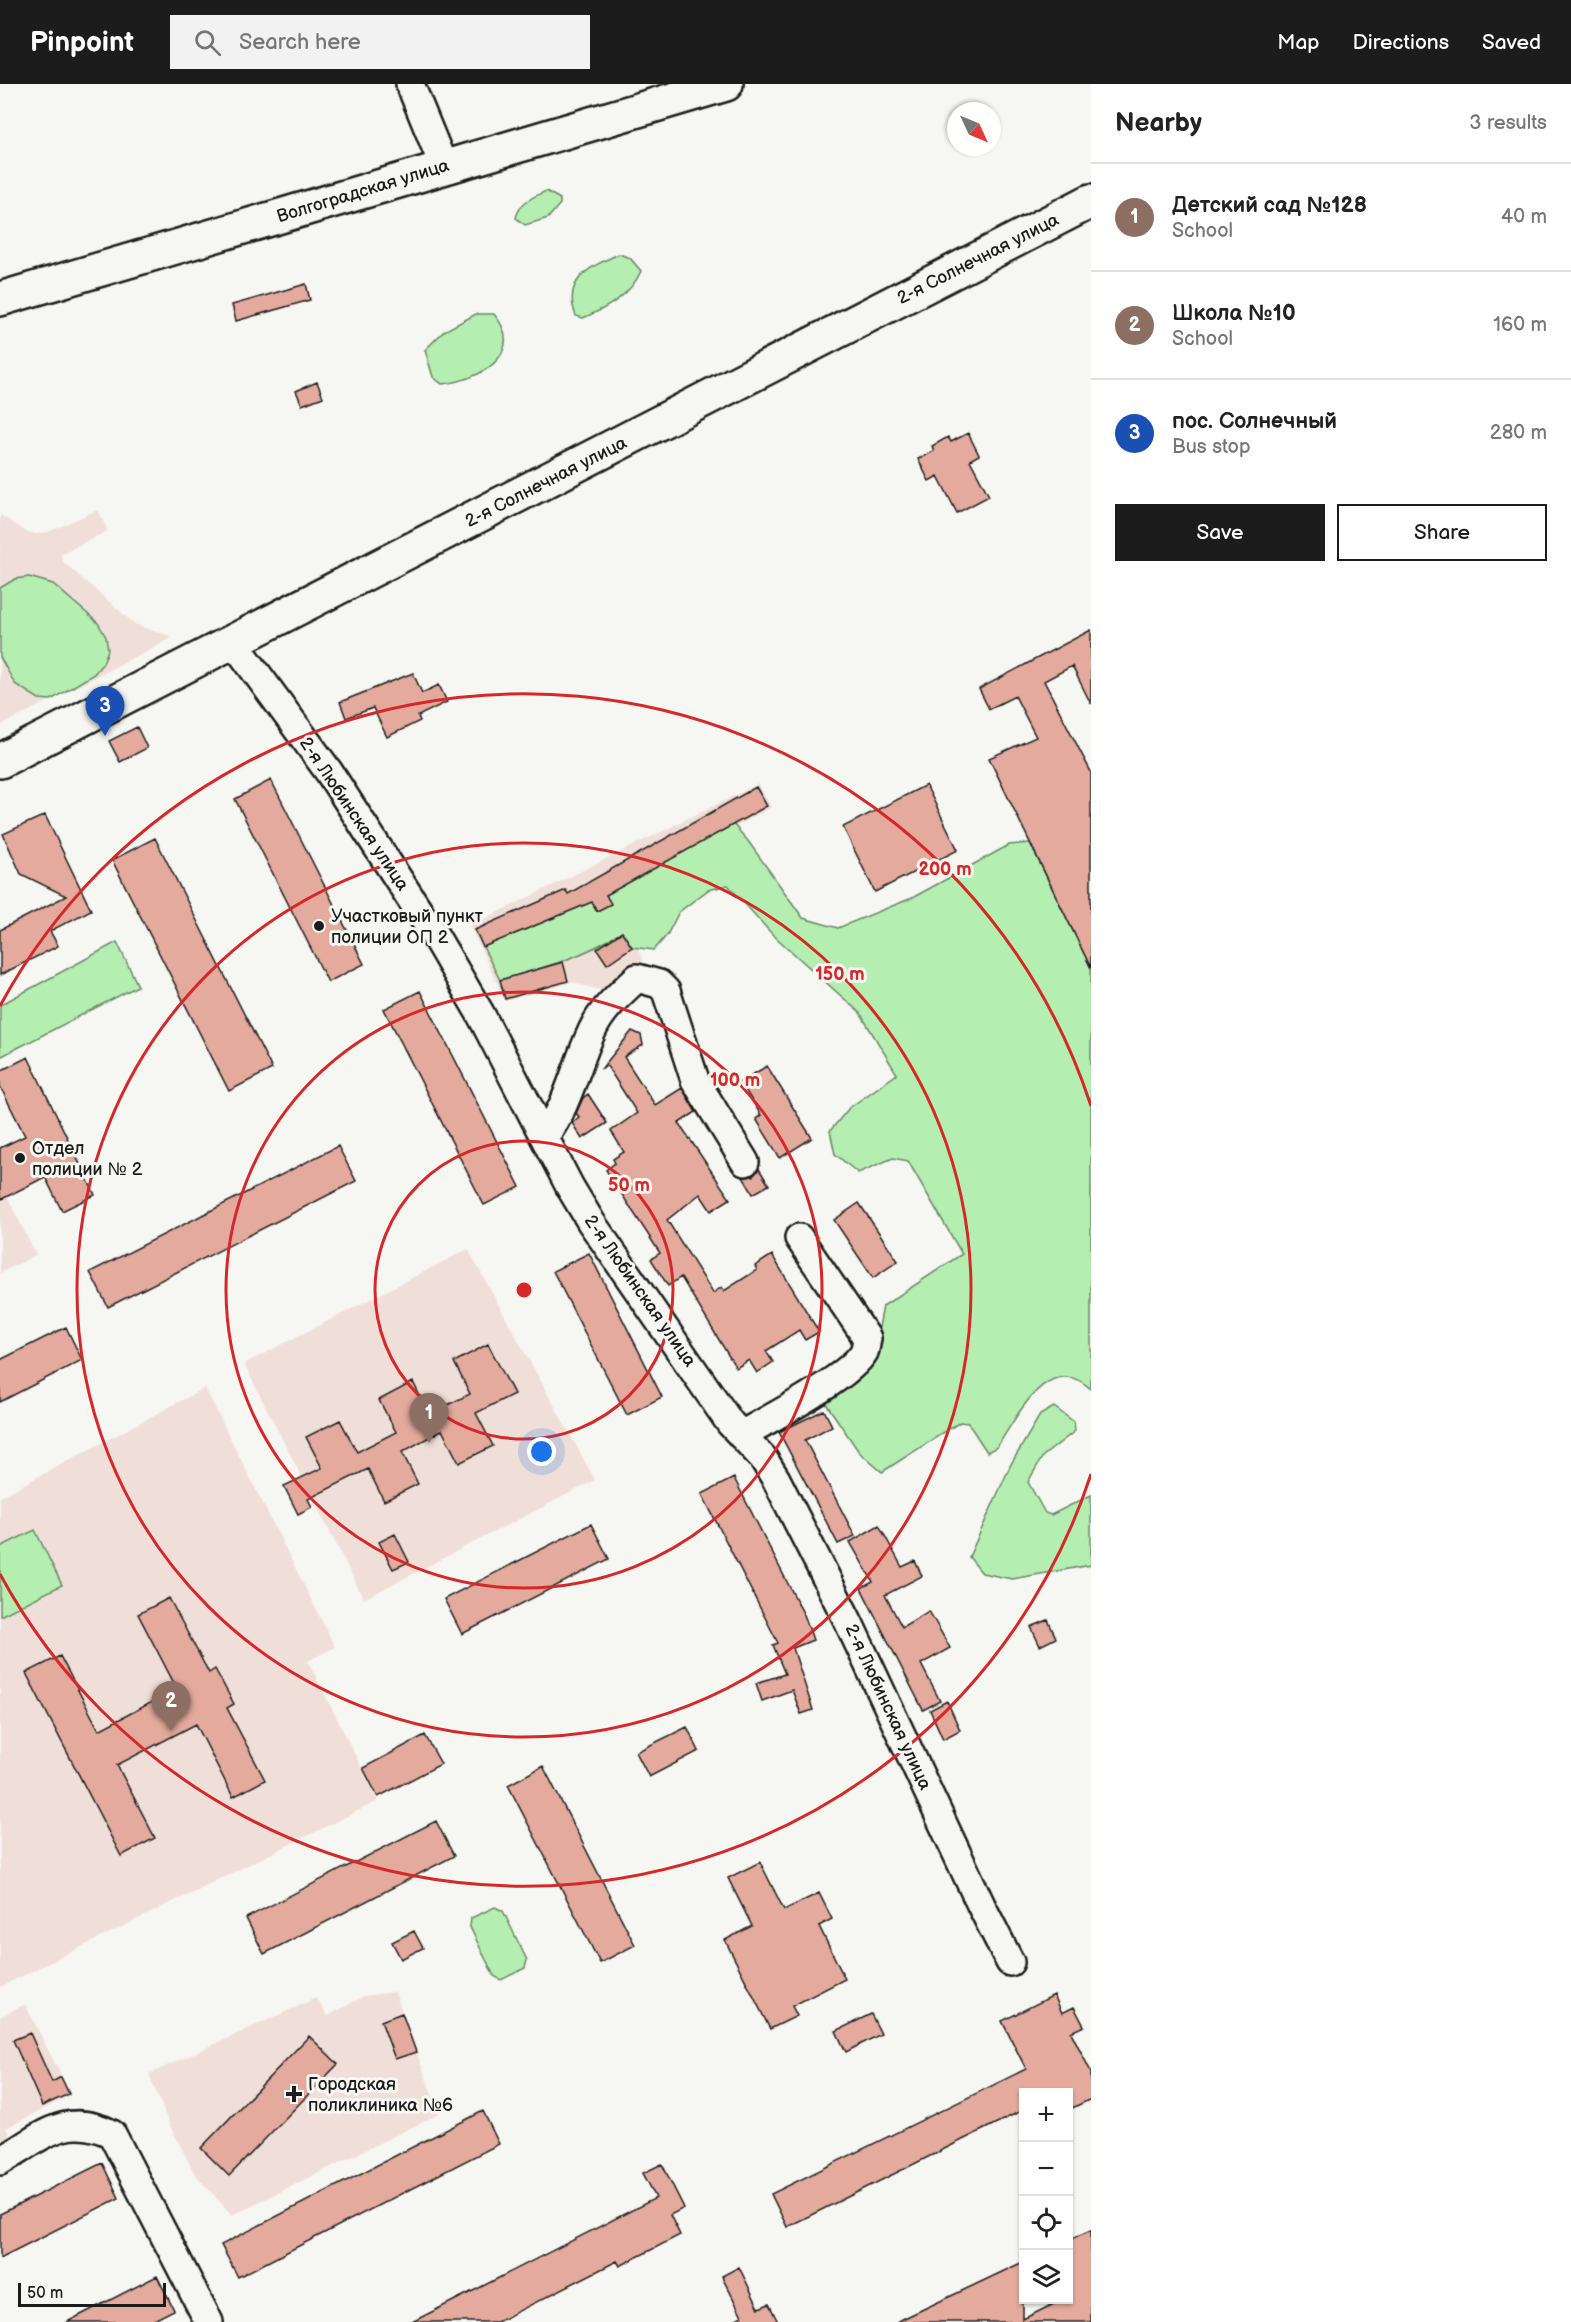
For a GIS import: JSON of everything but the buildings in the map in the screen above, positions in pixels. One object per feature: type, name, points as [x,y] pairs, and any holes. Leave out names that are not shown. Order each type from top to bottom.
[{"type":"main road","name":"Волгоградская улица","points":[[0,299],[726,84]]},
{"type":"main road","name":"2-я Солнечная улица","points":[[0,761],[1091,201]]},
{"type":"street","points":[[410,84],[444,167]]},
{"type":"street","name":"2-я Любинская улица","points":[[233,641],[329,772],[435,936],[480,1013],[570,1187],[591,1222],[741,1435],[763,1458],[782,1489],[848,1621],[1010,1962]]},
{"type":"street","points":[[545,1136],[565,1104],[592,1031],[600,1016],[637,978],[659,984],[666,991],[695,1080],[745,1162]]},
{"type":"street","points":[[741,1435],[810,1396],[851,1365],[864,1352],[867,1338],[798,1238]]},
{"type":"street","points":[[0,2161],[58,2127],[79,2122],[112,2134],[209,2322]]},
{"type":"shaded area","points":[[98,510],[108,531],[65,552],[61,555],[62,561],[136,625],[173,637],[0,726],[0,515],[25,531],[36,534],[48,532]]},
{"type":"shaded area","points":[[758,784],[771,807],[614,897],[643,960],[613,994],[572,982],[505,1001],[470,926]]},
{"type":"shaded area","points":[[0,1182],[36,1255],[0,1273]]},
{"type":"shaded area","points":[[468,1249],[595,1480],[364,1599],[244,1364]]},
{"type":"shaded area","points":[[205,1388],[335,1647],[308,1661],[378,1801],[0,1987],[0,1497]]},
{"type":"shaded area","name":"Городская поликлиника №6","points":[[395,1992],[439,2114],[232,2215],[195,2174],[170,2126],[149,2074],[316,1998],[328,2016],[364,1996]]},
{"type":"shaded area","points":[[25,2004],[71,2095],[6,2128],[11,2140],[0,2146],[0,2017]]},
{"type":"green space","points":[[546,191],[560,199],[560,204],[548,218],[525,225],[516,218],[524,204]]},
{"type":"green space","points":[[619,254],[630,258],[641,271],[636,280],[617,300],[601,310],[583,318],[576,316],[573,293],[581,276],[598,264]]},
{"type":"green space","points":[[476,314],[494,314],[503,328],[505,341],[502,353],[483,371],[456,382],[442,384],[433,377],[425,350],[444,331]]},
{"type":"green space","points":[[29,577],[53,584],[98,623],[106,637],[108,650],[103,663],[94,674],[51,700],[39,699],[15,684],[0,657],[0,588],[15,579]]},
{"type":"green space","points":[[733,824],[748,841],[803,918],[838,928],[912,898],[1009,845],[1030,843],[1091,968],[1091,1389],[1076,1379],[1062,1377],[1048,1382],[1025,1404],[997,1447],[987,1452],[968,1423],[960,1422],[882,1472],[859,1452],[823,1399],[875,1349],[883,1306],[962,1254],[908,1161],[893,1158],[858,1173],[835,1154],[830,1131],[849,1108],[897,1074],[860,1013],[772,934],[728,885],[708,890],[679,912],[667,935],[654,950],[632,947],[622,932],[578,955],[500,980],[483,947],[574,909],[590,899],[597,911],[610,904],[606,895]]},
{"type":"green space","points":[[117,942],[138,986],[0,1057],[0,1005]]},
{"type":"green space","points":[[1054,1407],[1074,1422],[1075,1431],[1043,1456],[1028,1482],[1045,1513],[1051,1515],[1091,1495],[1091,1565],[1012,1579],[982,1573],[969,1557],[1011,1464],[1040,1415]]},
{"type":"green space","points":[[35,1530],[62,1585],[0,1616],[0,1547]]},
{"type":"green space","points":[[495,1907],[503,1911],[527,1960],[525,1968],[501,1980],[494,1976],[470,1927],[471,1918]]},
{"type":"place","name":"пос. Солнечный","points":[[105,736]]},
{"type":"place","name":"Участковый пункт полиции ОП 2","points":[[319,926]]},
{"type":"place","name":"Отдел полиции № 2","points":[[20,1158]]},
{"type":"place","name":"Детский сад №128","points":[[429,1443]]},
{"type":"place","name":"Школа №10","points":[[171,1731]]},
{"type":"place","name":"Городская поликлиника №6","points":[[294,2094]]}]
